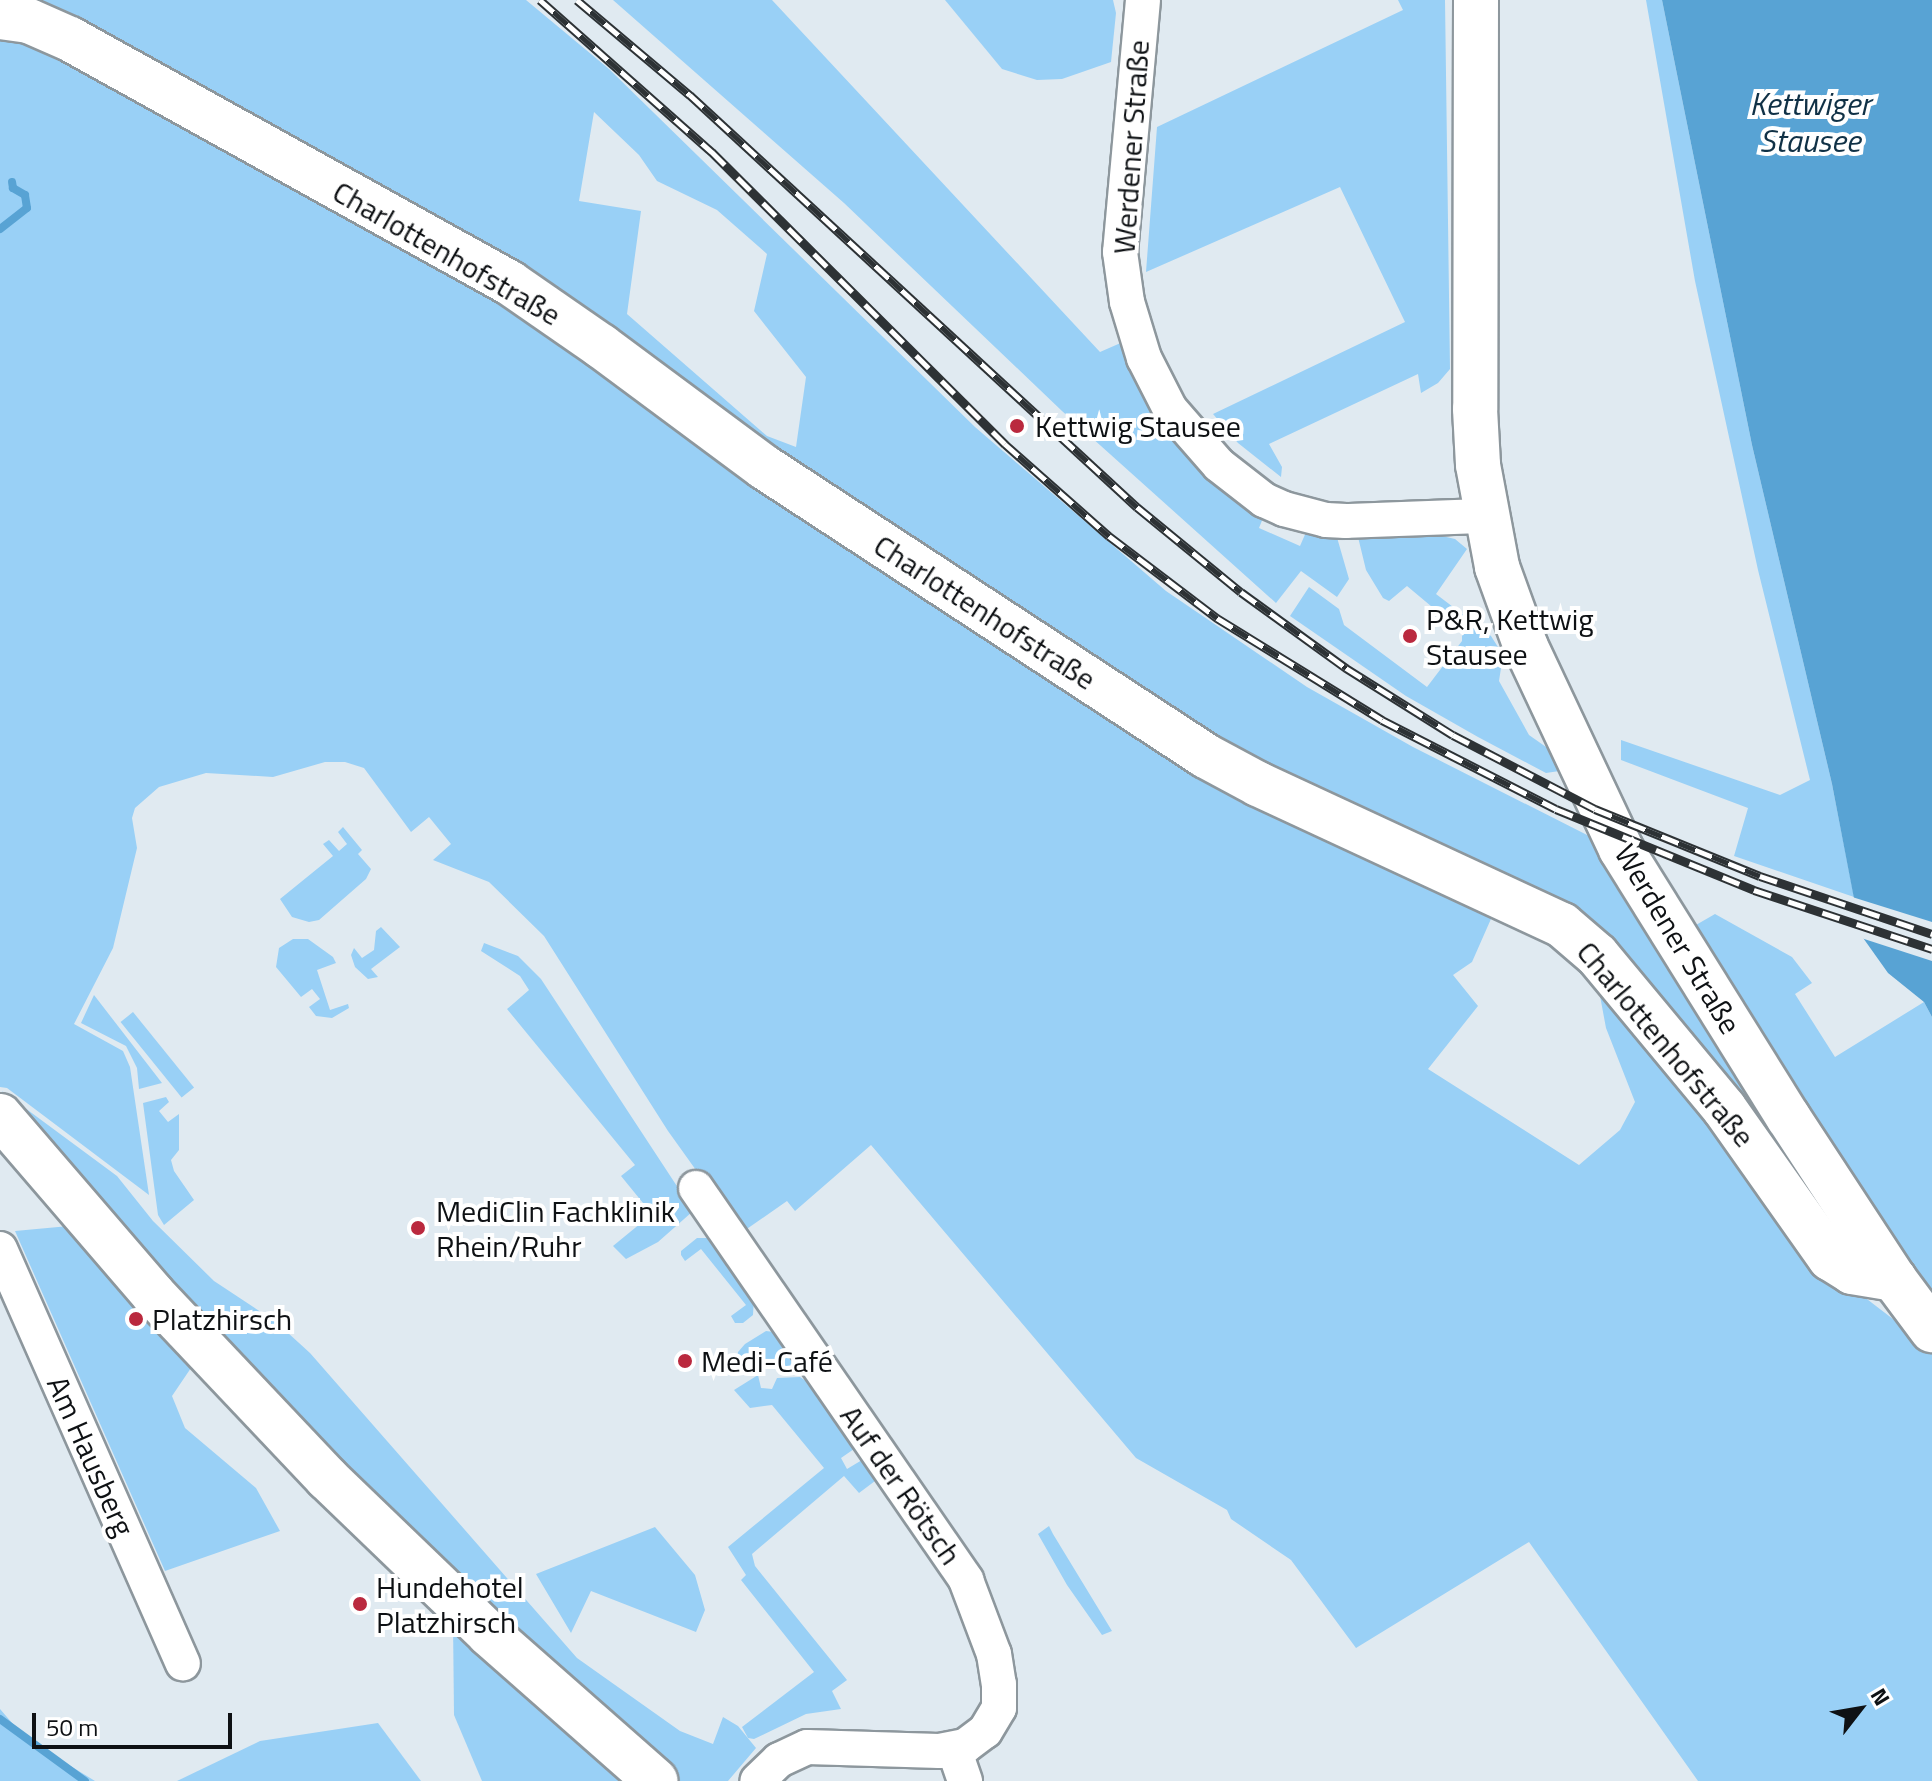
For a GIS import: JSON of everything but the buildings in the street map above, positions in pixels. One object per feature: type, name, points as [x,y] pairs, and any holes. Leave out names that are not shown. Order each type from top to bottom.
[{"type":"main road","name":"Werdener Straße","points":[[1476,0],[1474,377],[1478,465],[1485,516],[1497,567],[1526,647],[1621,849],[1788,1117],[1894,1279],[1932,1330]]},
{"type":"main road","name":"Charlottenhofstraße","points":[[0,17],[40,25],[70,39],[510,283],[764,467],[1206,756],[1258,784],[1562,925],[1597,955],[1724,1108],[1835,1263],[1852,1272],[1894,1279]]},
{"type":"main road","points":[[0,1116],[154,1295],[327,1478],[499,1643],[656,1781]]},
{"type":"street","name":"Werdener Straße","points":[[1143,0],[1120,252],[1127,302],[1144,358],[1170,409],[1219,465],[1264,500],[1284,509],[1346,521],[1485,516]]},
{"type":"street","name":"Auf der Rötsch","points":[[696,1188],[969,1585],[994,1654],[1000,1700],[999,1708],[985,1731],[960,1765],[807,1747],[779,1760],[757,1781]]},
{"type":"street","name":"Am Hausberg","points":[[0,1249],[183,1663]]},
{"type":"shaded area","points":[[0,0],[526,0],[609,69],[975,427],[1166,591],[1307,687],[1413,747],[1593,838],[1842,1230],[1587,934],[1212,750],[781,466]],"holes":[[[594,112],[639,155],[657,181],[717,210],[767,254],[754,311],[806,377],[796,447],[767,436],[627,314],[641,211],[579,201]]]},
{"type":"shaded area","points":[[613,0],[772,0],[1100,352],[1132,338],[1265,513],[1259,528],[1300,546],[1307,530],[1336,534],[1349,579],[1337,597],[1301,571],[1276,603],[1062,411],[844,203]]},
{"type":"shaded area","points":[[945,0],[1113,0],[1116,13],[1111,62],[1062,79],[1037,80],[1002,69]]},
{"type":"shaded area","points":[[1398,0],[1445,0],[1450,369],[1438,383],[1421,393],[1418,374],[1269,444],[1282,467],[1281,477],[1238,443],[1213,414],[1405,322],[1340,187],[1146,272],[1157,127],[1403,10]]},
{"type":"shaded area","points":[[1646,0],[1662,0],[1752,445],[1832,784],[1854,897],[1734,856],[1748,808],[1621,760],[1621,740],[1780,795],[1810,780],[1758,570],[1695,281]]},
{"type":"shaded area","points":[[0,32],[12,32],[412,236],[1042,662],[1498,903],[1472,962],[1453,975],[1478,1006],[1428,1069],[1579,1165],[1620,1130],[1635,1102],[1606,1028],[1595,969],[1833,1273],[1932,1349],[1932,1781],[1698,1781],[1529,1542],[1356,1648],[1291,1560],[1231,1519],[1227,1510],[1136,1458],[871,1145],[795,1211],[787,1201],[741,1233],[668,1131],[544,936],[489,882],[433,860],[451,844],[429,817],[411,832],[364,768],[345,762],[325,762],[273,777],[206,773],[159,787],[135,808],[132,818],[137,848],[113,948],[74,1024],[123,1051],[130,1067],[149,1195],[7,1088],[0,1087]]},
{"type":"shaded area","points":[[1442,536],[1455,539],[1467,549],[1436,594],[1491,636],[1503,655],[1499,681],[1529,735],[1556,754],[1566,770],[1546,773],[1478,737],[1406,696],[1290,616],[1309,587],[1339,609],[1344,625],[1427,687],[1462,641],[1462,632],[1407,586],[1389,601],[1383,598],[1366,570],[1358,537]]},
{"type":"shaded area","points":[[343,827],[362,850],[358,854],[371,869],[366,879],[319,920],[309,922],[292,917],[280,899],[333,856],[323,844],[329,840],[339,851],[347,844],[338,832]]},
{"type":"shaded area","points":[[1715,914],[1792,957],[1812,983],[1795,994],[1835,1057],[1924,1002],[1932,1017],[1932,1305],[1689,929]]},
{"type":"shaded area","points":[[381,927],[400,947],[371,969],[378,977],[368,979],[355,967],[351,955],[354,948],[362,958],[374,950],[376,931]]},
{"type":"shaded area","points":[[293,939],[308,939],[333,957],[336,963],[317,970],[330,1010],[348,1004],[349,1008],[332,1018],[316,1016],[309,1007],[320,999],[312,989],[301,997],[276,967],[279,948]]},
{"type":"shaded area","points":[[484,943],[518,956],[541,979],[690,1206],[692,1212],[658,1242],[626,1259],[613,1246],[652,1214],[621,1176],[635,1165],[507,1009],[529,990],[520,976],[481,951]]},
{"type":"shaded area","points":[[94,995],[162,1083],[139,1089],[137,1068],[126,1046],[81,1023]]},
{"type":"shaded area","points":[[133,1012],[194,1087],[182,1097],[121,1022]]},
{"type":"shaded area","points":[[2,1091],[117,1176],[153,1221],[214,1281],[276,1322],[310,1353],[577,1658],[680,1731],[713,1744],[723,1717],[738,1726],[756,1748],[728,1781],[680,1781],[444,1571],[52,1157]]},
{"type":"shaded area","points":[[166,1097],[169,1102],[159,1111],[168,1122],[179,1114],[179,1150],[171,1160],[174,1171],[194,1200],[164,1225],[158,1215],[143,1103]]},
{"type":"shaded area","points":[[69,1226],[193,1365],[172,1396],[185,1428],[256,1488],[280,1531],[165,1571],[15,1231]]},
{"type":"shaded area","points":[[697,1238],[708,1238],[715,1243],[754,1298],[753,1315],[743,1323],[735,1323],[731,1316],[746,1305],[701,1249],[685,1261],[681,1255],[681,1251]]},
{"type":"shaded area","points":[[766,1331],[774,1332],[784,1341],[798,1361],[796,1365],[785,1367],[737,1359],[738,1352],[745,1344]]},
{"type":"shaded area","points":[[758,1375],[761,1388],[772,1389],[777,1378],[800,1377],[806,1381],[854,1449],[841,1458],[847,1469],[862,1460],[875,1481],[859,1493],[844,1476],[752,1554],[755,1566],[847,1680],[832,1691],[841,1709],[806,1714],[754,1739],[748,1738],[742,1727],[814,1672],[741,1580],[746,1575],[728,1547],[824,1468],[772,1405],[750,1408],[734,1390]]},
{"type":"shaded area","points":[[1049,1526],[1112,1631],[1102,1635],[1067,1585],[1038,1534]]},
{"type":"shaded area","points":[[655,1527],[695,1575],[705,1610],[696,1632],[591,1591],[571,1633],[536,1574]]},
{"type":"shaded area","points":[[453,1622],[639,1781],[482,1781],[454,1715]]},
{"type":"shaded area","points":[[0,1709],[25,1738],[95,1781],[0,1781]]},
{"type":"shaded area","points":[[378,1723],[421,1781],[177,1781],[260,1741]]},
{"type":"water","name":"Kettwiger Stausee","points":[[1662,0],[1932,0],[1932,1017],[1924,1002],[1888,973],[1861,935],[1832,784],[1752,445]]},
{"type":"pier","points":[[1849,896],[1932,922],[1932,961],[1858,937]]},
{"type":"waterway","points":[[0,229],[27,208],[25,195],[13,188],[12,182]]},
{"type":"waterway","points":[[0,1719],[85,1781]]},
{"type":"railway","points":[[540,0],[712,152],[1005,444],[1109,536],[1217,618],[1382,720],[1556,809],[1754,890],[1932,949]]},
{"type":"railway","points":[[577,0],[690,95],[1137,507],[1241,592],[1346,668],[1453,735],[1595,809],[1760,876],[1932,934]]},
{"type":"place","name":"Kettwig Stausee","points":[[1017,426]]},
{"type":"place","name":"P&R, Kettwig Stausee","points":[[1410,636]]},
{"type":"place","name":"MediClin Fachklinik Rhein/Ruhr","points":[[418,1228]]},
{"type":"place","name":"Platzhirsch","points":[[136,1319]]},
{"type":"place","name":"Medi-Café","points":[[685,1361]]},
{"type":"place","name":"Hundehotel Platzhirsch","points":[[360,1604]]}]
